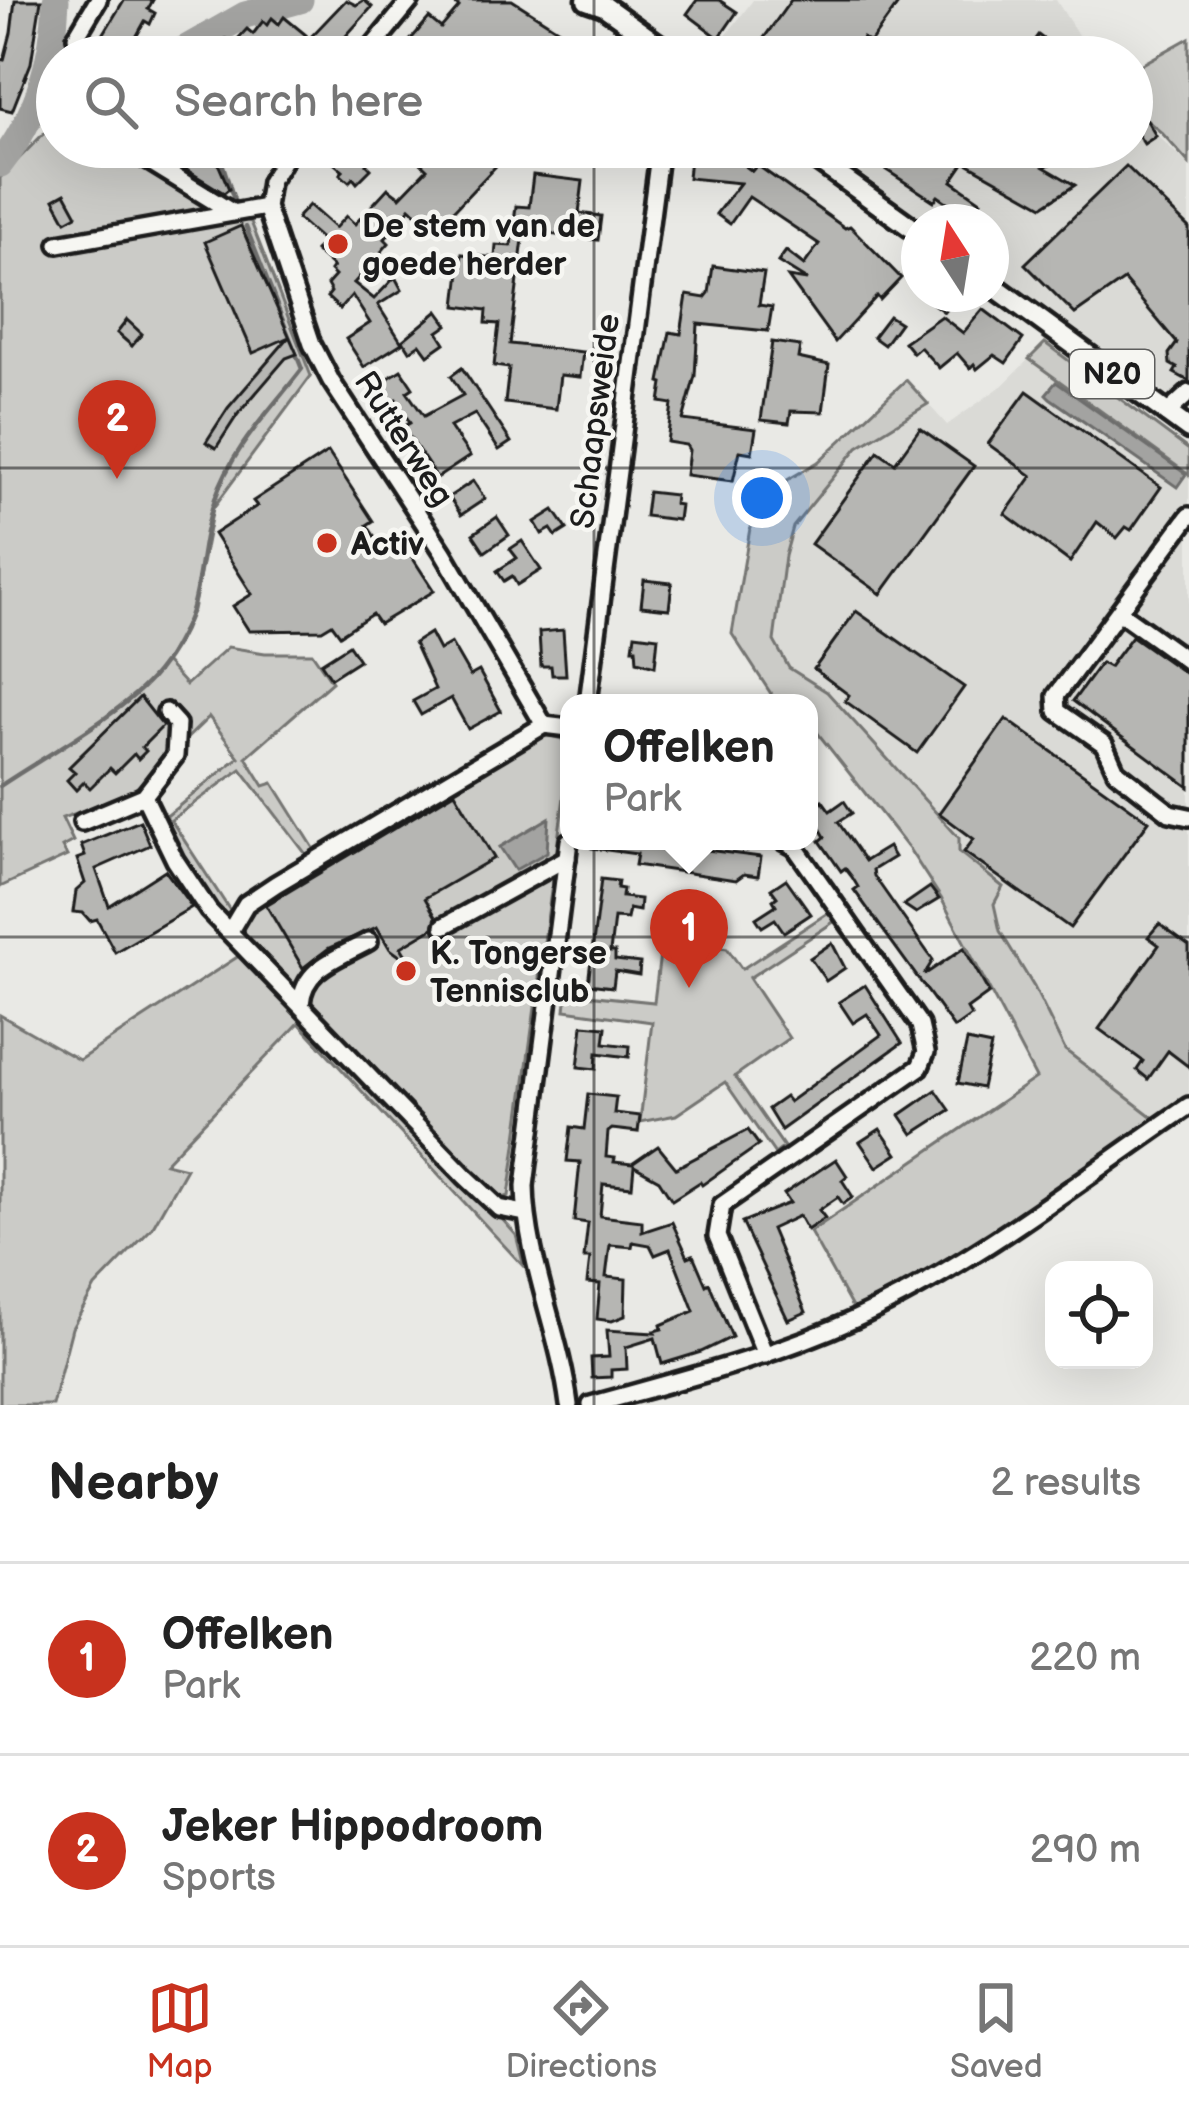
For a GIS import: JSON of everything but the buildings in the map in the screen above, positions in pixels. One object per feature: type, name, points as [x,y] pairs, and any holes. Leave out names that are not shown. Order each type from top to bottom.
[{"type":"main road","points":[[598,2],[645,36]]},
{"type":"main road","points":[[828,168],[901,220]]},
{"type":"main road","name":"N20","points":[[1009,297],[1189,429]]},
{"type":"street","points":[[77,36],[98,0]]},
{"type":"street","points":[[381,36],[411,0]]},
{"type":"street","points":[[160,168],[230,211]]},
{"type":"street","points":[[58,244],[266,207],[270,182],[278,168]]},
{"type":"street","name":"Schaapsweide","points":[[589,694],[657,168]]},
{"type":"street","name":"Rutterweg","points":[[266,207],[295,302],[331,381],[443,551],[544,724]]},
{"type":"street","points":[[1166,413],[1189,393]]},
{"type":"street","points":[[1189,516],[1056,696],[1057,712],[1104,744],[1116,771],[1170,813],[1189,818]]},
{"type":"street","points":[[1119,612],[1189,662]]},
{"type":"street","points":[[82,822],[144,796],[175,756],[177,724],[166,712]]},
{"type":"street","points":[[230,931],[246,904],[276,884],[544,724],[560,727]]},
{"type":"street","points":[[144,796],[175,860],[209,911],[482,1192],[500,1208],[525,1213]]},
{"type":"street","points":[[444,926],[566,850]]},
{"type":"street","points":[[568,850],[525,1213],[564,1366],[569,1405]]},
{"type":"street","points":[[765,1355],[716,1236],[722,1204],[920,1067],[926,1052],[920,1024],[797,850]]},
{"type":"street","points":[[301,1004],[309,975],[369,941]]},
{"type":"street","points":[[591,1405],[794,1345],[929,1282],[1189,1106]]},
{"type":"shaded area","points":[[753,0],[1056,0],[1079,36],[726,36]]},
{"type":"shaded area","points":[[1189,38],[1189,163],[1153,126],[1153,58]]},
{"type":"shaded area","points":[[1153,132],[1189,165],[1189,410],[1009,281],[1009,204],[902,204],[853,168],[1153,168]]},
{"type":"shaded area","points":[[36,141],[36,168],[163,168],[251,222],[311,376],[213,508],[193,610],[165,662],[186,685],[228,647],[312,653],[332,682],[246,757],[264,786],[273,783],[317,853],[308,857],[241,769],[171,820],[231,912],[225,918],[195,879],[163,819],[239,757],[209,717],[130,794],[62,818],[73,841],[62,847],[67,856],[0,887],[0,178]]},
{"type":"shaded area","points":[[1045,343],[1189,450],[1189,475],[1029,359]]},
{"type":"shaded area","points":[[1029,359],[1189,475],[1189,1102],[1159,1122],[1065,1050],[1000,931],[994,904],[1003,887],[959,852],[959,838],[827,692],[789,668],[774,641],[793,527],[858,447],[928,404],[947,425],[1003,385]]},
{"type":"shaded area","points":[[906,380],[928,404],[858,447],[793,527],[774,641],[789,668],[827,692],[959,838],[959,852],[1003,887],[994,904],[1000,931],[1065,1050],[1159,1122],[923,1282],[855,1313],[810,1232],[1036,1078],[941,898],[909,849],[818,733],[818,694],[771,694],[732,634],[755,499],[818,462]]},
{"type":"shaded area","points":[[1056,382],[1186,474],[1177,487],[1050,398],[1046,394]]},
{"type":"shaded area","name":"K. Tongerse Tennisclub","points":[[537,732],[560,738],[560,826],[509,1196],[500,1199],[246,944],[242,923],[250,905]]},
{"type":"shaded area","points":[[549,818],[547,852],[515,870],[500,847]]},
{"type":"shaded area","points":[[829,912],[835,921],[749,978],[789,1038],[735,1076],[784,1147],[775,1154],[725,1082],[676,1115],[640,1122],[652,1022],[565,1010],[567,993],[654,1002],[662,938],[727,948],[742,969]]},
{"type":"shaded area","points":[[242,954],[495,1211],[516,1235],[524,1267],[299,1023],[165,1163],[186,1168],[152,1228],[95,1287],[72,1328],[52,1405],[0,1405],[0,1015],[79,1060]]},
{"type":"waterway","points":[[53,36],[56,0]]},
{"type":"waterway","points":[[208,36],[245,15],[300,0]]},
{"type":"waterway","points":[[0,164],[36,100]]},
{"type":"waterway","points":[[224,168],[235,203]]},
{"type":"waterway","points":[[0,786],[105,718],[157,672],[185,628],[222,480],[302,369],[246,227]]},
{"type":"place","name":"De stem van de goede herder","points":[[338,244]]},
{"type":"place","name":"Jeker Hippodroom","points":[[117,479]]},
{"type":"place","name":"Activ","points":[[327,543]]},
{"type":"place","name":"K. Tongerse Tennisclub","points":[[406,971]]},
{"type":"place","name":"Offelken","points":[[689,988]]}]
